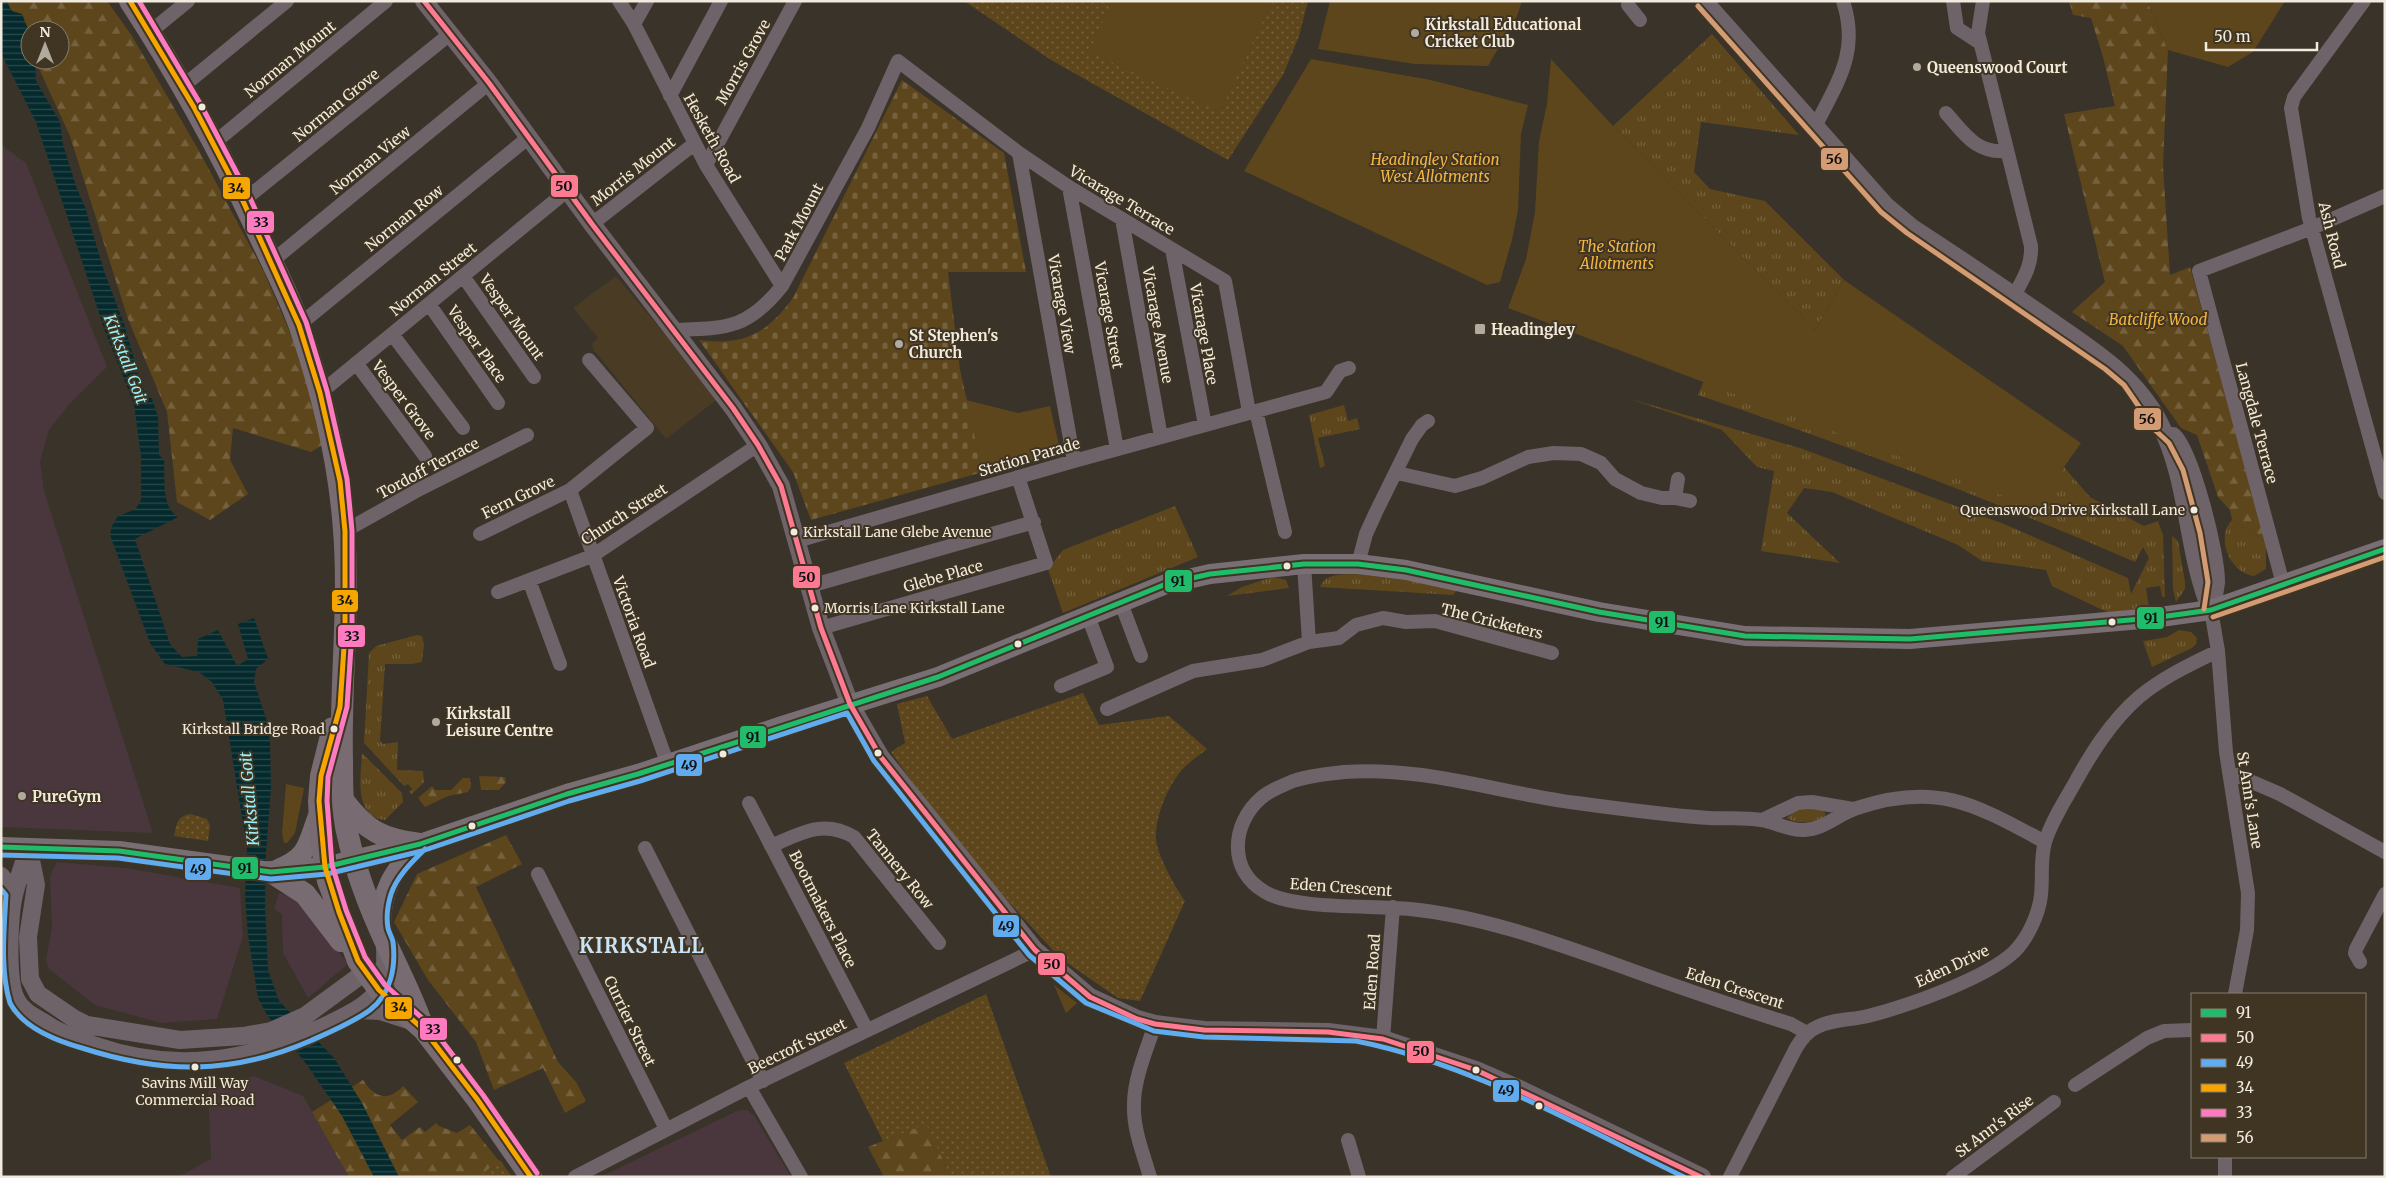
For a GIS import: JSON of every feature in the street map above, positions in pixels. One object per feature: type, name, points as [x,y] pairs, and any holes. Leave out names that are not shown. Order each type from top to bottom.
[{"type":"main road","points":[[130,1],[214,143],[243,201],[299,325],[320,393],[340,481],[344,531],[346,622],[340,707],[343,800],[348,835],[354,859],[417,1017]]},
{"type":"main road","points":[[1,847],[118,851],[271,872],[326,871],[354,859],[420,844],[567,794],[668,765],[850,704],[938,677],[1166,584],[1201,576],[1304,564],[1358,564],[1406,570],[1599,612],[1745,636],[1910,639],[2153,618],[2211,610],[2385,549]]},
{"type":"main road","points":[[340,707],[321,776],[319,814],[326,871],[367,973]]},
{"type":"main road","points":[[343,800],[356,818],[373,831],[394,840],[420,844]]},
{"type":"main road","points":[[271,872],[290,864],[302,855],[319,814]]},
{"type":"main road","points":[[383,935],[380,914],[384,892],[390,880],[420,844]]},
{"type":"main road","points":[[271,872],[305,894],[367,973],[417,1017],[531,1177]]},
{"type":"street","points":[[150,32],[188,1]]},
{"type":"street","points":[[182,87],[287,1]]},
{"type":"street","name":"Norman Mount","points":[[214,143],[386,1]]},
{"type":"street","points":[[424,1],[489,83],[592,224],[734,408],[758,445],[781,486],[821,628],[850,704],[880,756],[1035,950],[1090,997],[1154,1024],[1204,1030],[1357,1034],[1383,1039],[1476,1070],[1522,1090],[1702,1177]]},
{"type":"street","name":"Hesketh Road","points":[[619,1],[634,24],[706,165],[782,286]]},
{"type":"street","points":[[634,24],[647,1]]},
{"type":"street","points":[[670,96],[721,1]]},
{"type":"street","name":"Morris Grove","points":[[706,165],[795,1]]},
{"type":"street","points":[[1704,1],[1886,206],[1911,226],[2110,363],[2142,396],[2161,425],[2179,476],[2202,589],[2211,610]]},
{"type":"street","points":[[1814,127],[1841,75],[1847,58],[1850,41],[1849,24],[1843,1]]},
{"type":"street","points":[[1953,1],[1956,28],[1980,43]]},
{"type":"street","points":[[1983,1],[1978,25],[1980,43],[2031,246],[2028,270],[2014,296]]},
{"type":"street","name":"Ash Road","points":[[2364,1],[2294,97],[2291,108],[2312,228],[2385,493]]},
{"type":"street","points":[[1629,3],[1640,20]]},
{"type":"street","name":"Norman Grove","points":[[243,201],[450,34]]},
{"type":"street","name":"Vicarage Terrace","points":[[898,62],[1019,153],[1069,187],[1226,281],[1253,412],[1285,532]]},
{"type":"street","name":"Park Mount","points":[[673,330],[722,328],[743,321],[762,310],[782,286],[868,128],[898,62]]},
{"type":"street","name":"Norman View","points":[[271,262],[489,83]]},
{"type":"street","points":[[1946,113],[1972,143],[1994,152],[2007,151]]},
{"type":"street","name":"Norman Row","points":[[299,325],[529,137]]},
{"type":"street","name":"Morris Mount","points":[[592,224],[694,144]]},
{"type":"street","name":"Vicarage View","points":[[1019,153],[1074,461]]},
{"type":"street","name":"Vicarage Street","points":[[1069,187],[1117,449]]},
{"type":"street","name":"Norman Street","points":[[320,393],[568,190]]},
{"type":"street","points":[[2312,228],[2385,196]]},
{"type":"street","name":"Vicarage Avenue","points":[[1122,219],[1161,437]]},
{"type":"street","name":"Langdale Terrace","points":[[2283,584],[2199,271],[2312,228]]},
{"type":"street","name":"Vicarage Place","points":[[1172,249],[1205,425]]},
{"type":"street","name":"Vesper Mount","points":[[463,276],[534,377]]},
{"type":"street","name":"Vesper Place","points":[[429,304],[498,403]]},
{"type":"street","points":[[392,334],[463,428]]},
{"type":"street","name":"Fern Grove","points":[[480,534],[570,490],[647,428],[589,360]]},
{"type":"street","name":"Vesper Grove","points":[[356,363],[425,456]]},
{"type":"street","name":"Station Parade","points":[[798,541],[1074,461],[1326,392],[1340,371],[1348,368]]},
{"type":"street","points":[[1358,564],[1366,534],[1412,440],[1422,425],[1428,421]]},
{"type":"street","name":"Tordoff Terrace","points":[[344,531],[418,490],[527,435]]},
{"type":"street","name":"Church Street","points":[[498,592],[592,556],[758,445]]},
{"type":"street","points":[[1397,474],[1455,486],[1482,478],[1528,457],[1554,453],[1581,454],[1601,463],[1615,479],[1641,493],[1662,498],[1690,500]]},
{"type":"street","points":[[810,586],[1034,522],[1018,477]]},
{"type":"street","points":[[1675,498],[1678,480]]},
{"type":"street","name":"Victoria Road","points":[[570,490],[668,765]]},
{"type":"street","name":"Glebe Place","points":[[821,628],[1046,563],[1034,522]]},
{"type":"street","points":[[1304,564],[1309,642]]},
{"type":"street","points":[[530,580],[560,664]]},
{"type":"street","points":[[1121,603],[1140,656]]},
{"type":"street","name":"St Ann's Lane","points":[[2211,610],[2218,651],[2228,772],[2248,893],[2247,930],[2235,993]]},
{"type":"street","points":[[1060,686],[1107,667],[1088,616]]},
{"type":"street","name":"The Cricketers","points":[[1107,709],[1193,671],[1262,660],[1309,642],[1339,638],[1356,625],[1383,618],[1406,622],[1435,621],[1552,653]]},
{"type":"street","name":"Eden Drive","points":[[1807,1033],[1827,1024],[1866,1016],[1910,1003],[1977,975],[2014,952],[2024,939],[2037,911],[2041,895],[2042,858],[2045,842],[2052,825],[2084,767],[2120,716],[2139,697],[2157,684],[2218,651]]},
{"type":"street","name":"Eden Crescent","points":[[1807,1033],[1791,1024],[1506,927],[1432,911],[1302,902],[1278,898],[1262,891],[1244,873],[1238,859],[1237,846],[1241,829],[1252,808],[1260,798],[1274,790],[1305,777],[1375,770],[1455,778],[1575,803],[1707,818],[1762,820],[1788,829],[1804,830],[1824,826],[1853,809],[1883,801],[1918,795],[1956,800],[1985,810],[2045,842]]},
{"type":"street","points":[[2228,772],[2280,794],[2385,852]]},
{"type":"street","name":"Eden Crescent","points":[[1762,820],[1798,803],[1812,802],[1853,809]]},
{"type":"street","name":"Bootmakers Place","points":[[749,803],[867,1030]]},
{"type":"street","name":"Tannery Row","points":[[772,846],[820,827],[844,832],[854,837],[939,943]]},
{"type":"street","points":[[29,847],[36,885],[28,937],[30,979],[38,994],[73,1018],[87,1025],[180,1040],[243,1036],[277,1038],[367,973]]},
{"type":"street","points":[[29,847],[14,893],[10,946],[11,989],[17,1002],[29,1014],[62,1034],[115,1053],[185,1063],[215,1061],[277,1038],[314,1031],[356,1010],[417,1017]]},
{"type":"street","points":[[645,848],[763,1080]]},
{"type":"street","name":"Currier Street","points":[[538,874],[666,1129]]},
{"type":"street","points":[[1,876],[14,893]]},
{"type":"street","points":[[2360,962],[2355,953],[2356,949],[2385,894]]},
{"type":"street","name":"Eden Road","points":[[1383,1039],[1393,907]]},
{"type":"street","points":[[356,1010],[367,973],[383,935]]},
{"type":"street","name":"Beecroft Street","points":[[575,1177],[763,1080],[1035,950]]},
{"type":"street","points":[[62,1034],[73,1018]]},
{"type":"street","points":[[1150,1177],[1137,1133],[1134,1103],[1140,1073],[1154,1024]]},
{"type":"street","points":[[2075,1085],[2147,1038],[2164,1031],[2191,1030]]},
{"type":"street","points":[[1730,1177],[1796,1048],[1807,1033]]},
{"type":"street","points":[[749,1087],[800,1177]]},
{"type":"street","name":"St Ann's Rise","points":[[1953,1177],[2054,1102]]},
{"type":"street","points":[[1348,1140],[1359,1177]]},
{"type":"street","points":[[2225,1158],[2225,1177]]},
{"type":"shaded area","points":[[1,145],[26,163],[107,367],[70,403],[49,430],[40,461],[44,491],[153,833],[1,827]]},
{"type":"shaded area","points":[[616,276],[719,398],[666,439],[593,349],[592,344],[598,338],[573,308]]},
{"type":"shaded area","points":[[57,862],[126,868],[240,888],[243,936],[217,1019],[161,1023],[95,1005],[49,969],[46,960],[52,926],[50,876]]},
{"type":"shaded area","points":[[279,893],[294,897],[348,964],[308,998],[283,953],[282,915],[274,908]]},
{"type":"shaded area","points":[[254,1076],[303,1096],[349,1177],[178,1177],[211,1159],[208,1091]]},
{"type":"shaded area","points":[[739,1110],[747,1110],[754,1115],[791,1177],[600,1177]]},
{"type":"green space","points":[[7,1],[107,1],[132,36],[198,149],[264,272],[297,349],[324,444],[311,452],[233,428],[230,460],[248,494],[210,520],[177,502],[167,412],[128,319],[70,136],[40,70],[70,70],[70,20],[20,20],[20,29]]},
{"type":"green space","points":[[964,1],[1308,1],[1299,36],[1283,75],[1228,160],[1051,60]]},
{"type":"green space","points":[[1112,1],[1272,1],[1220,112],[1089,52]]},
{"type":"green space","name":"Kirkstall Educational Cricket Club","points":[[1330,1],[1522,1],[1517,16],[1488,66],[1415,64],[1318,49]]},
{"type":"green space","name":"Batcliffe Wood","points":[[2069,1],[2147,1],[2168,50],[2163,166],[2170,275],[2190,267],[2266,542],[2232,520],[2230,510],[2218,497],[2197,435],[2181,428],[2123,346],[2072,312],[2105,282],[2064,114],[2115,106],[2091,18],[2073,15]]},
{"type":"green space","points":[[2147,1],[2285,1],[2253,52],[2228,67],[2168,50]]},
{"type":"green space","points":[[1712,34],[1799,135],[1701,122],[1694,172],[1710,189],[1765,201],[1844,280],[1815,330],[1613,126]]},
{"type":"green space","name":"Headingley Station West Allotments","points":[[1311,59],[1431,80],[1528,105],[1521,134],[1518,210],[1500,282],[1487,285],[1244,171]]},
{"type":"green space","name":"The Station Allotments","points":[[1551,59],[1613,126],[1815,330],[1844,280],[2081,443],[2035,508],[1508,308],[1526,259],[1535,212],[1539,141],[1547,104]]},
{"type":"green space","points":[[902,80],[1004,153],[1026,272],[948,272],[960,370],[983,472],[811,520],[793,472],[699,340],[729,341],[753,335],[773,321],[793,298]]},
{"type":"green space","points":[[1706,376],[2043,496],[2064,467],[2090,497],[2144,526],[2158,521],[2163,535],[2165,597],[2162,597],[2160,586],[2146,588],[2149,608],[2109,613],[2052,586],[2046,570],[1982,561],[1958,545],[1832,492],[1804,488],[1787,513],[1840,563],[1761,551],[1774,471],[1757,467],[1722,430],[1627,398],[1800,448],[2004,524],[2128,578],[2131,594],[2149,558],[2143,547],[2135,562],[1918,474],[1809,433],[1698,395]]},
{"type":"green space","points":[[966,400],[1018,413],[1050,406],[1061,454],[983,472]]},
{"type":"green space","points":[[1344,405],[1348,421],[1357,418],[1360,429],[1318,438],[1325,466],[1320,468],[1309,415]]},
{"type":"green space","points":[[1175,506],[1198,557],[1063,613],[1048,569],[1063,550]]},
{"type":"green space","points":[[2232,520],[2266,542],[2266,569],[2254,576],[2238,569],[2228,554],[2225,536],[2227,527]]},
{"type":"green space","points":[[2172,536],[2178,541],[2185,582],[2185,589],[2176,602],[2173,589]]},
{"type":"green space","points":[[1357,574],[1419,582],[1457,590],[1453,595],[1320,587],[1326,579],[1331,577]]},
{"type":"green space","points":[[1273,577],[1286,580],[1289,588],[1227,596],[1242,587]]},
{"type":"green space","points":[[2179,630],[2191,632],[2197,638],[2196,644],[2192,648],[2152,667],[2143,641],[2167,637]]},
{"type":"green space","points":[[417,635],[422,636],[424,645],[422,662],[385,664],[380,741],[383,744],[398,742],[397,770],[423,771],[424,782],[412,794],[409,792],[412,789],[408,784],[404,786],[364,743],[369,653],[376,646]]},
{"type":"green space","points":[[1083,693],[1099,725],[1169,716],[1207,749],[1181,771],[1167,794],[1160,812],[1156,830],[1157,846],[1168,872],[1185,901],[1140,1001],[1118,998],[1060,958],[992,884],[926,802],[891,752],[905,743],[897,704],[927,696],[952,739]]},
{"type":"green space","points":[[362,753],[402,793],[403,802],[385,820],[375,817],[363,803],[360,783]]},
{"type":"green space","points":[[479,776],[505,777],[506,782],[499,790],[481,790]]},
{"type":"green space","points":[[463,778],[470,778],[471,787],[468,792],[448,796],[425,807],[418,798],[432,786],[435,790],[451,790]]},
{"type":"green space","points":[[286,784],[304,788],[295,833],[287,843],[284,843],[282,833]]},
{"type":"green space","points":[[1811,809],[1824,811],[1826,817],[1806,822],[1796,822],[1787,818],[1793,811]]},
{"type":"green space","points":[[191,814],[207,819],[210,825],[208,841],[174,836],[180,818]]},
{"type":"green space","points":[[506,835],[522,864],[476,887],[558,1062],[576,1082],[586,1101],[565,1113],[543,1068],[494,1090],[476,1042],[428,980],[394,922],[417,874]]},
{"type":"green space","points":[[1054,985],[1077,1003],[1066,1013]]},
{"type":"green space","points":[[986,994],[1051,1177],[951,1177],[926,1124],[883,1141],[844,1063]]},
{"type":"green space","points":[[363,1080],[376,1094],[381,1096],[392,1095],[403,1086],[418,1102],[390,1125],[402,1140],[420,1127],[425,1132],[436,1123],[457,1133],[470,1125],[512,1177],[349,1177],[312,1112]]},
{"type":"green space","points":[[926,1123],[951,1177],[884,1177],[868,1147]]},
{"type":"green space","points":[[500,1160],[512,1177],[478,1177]]},
{"type":"water","name":"Kirkstall Goit","points":[[1,1],[6,1],[12,11],[22,14],[24,20],[20,20],[20,70],[35,70],[36,81],[60,122],[63,145],[77,189],[85,207],[104,271],[124,324],[142,387],[152,399],[158,417],[159,455],[164,460],[166,499],[178,517],[135,539],[170,644],[182,657],[197,656],[198,639],[218,630],[237,666],[248,659],[238,624],[254,618],[268,659],[256,669],[254,682],[268,724],[270,743],[271,787],[266,852],[265,903],[268,970],[279,1001],[334,1058],[362,1103],[399,1177],[374,1177],[342,1116],[307,1065],[267,1015],[258,998],[248,935],[245,897],[247,848],[223,700],[212,682],[199,672],[165,664],[150,643],[110,535],[112,526],[118,516],[136,509],[141,500],[141,456],[134,404],[105,331],[36,122],[1,53]]},
{"type":"transit line","name":"34","points":[[130,1],[195,109],[243,201],[299,325],[320,393],[340,481],[345,531],[345,632],[340,707],[321,776],[319,801],[325,867],[339,912],[358,961],[379,990],[424,1030],[477,1099],[531,1177]]},
{"type":"transit line","name":"33","points":[[139,1],[201,105],[250,198],[306,322],[327,391],[347,479],[352,531],[352,632],[347,707],[328,777],[327,801],[332,865],[346,910],[365,957],[385,985],[430,1025],[483,1095],[537,1173]]},
{"type":"transit line","name":"50","points":[[424,1],[489,83],[592,224],[733,408],[758,445],[781,486],[821,628],[850,704],[880,756],[1035,950],[1090,997],[1137,1019],[1155,1024],[1204,1030],[1328,1032],[1383,1039],[1476,1070],[1701,1177]]},
{"type":"transit line","name":"56","points":[[1698,6],[1881,212],[1907,233],[2105,369],[2124,385],[2155,430],[2169,443],[2183,470],[2200,533],[2208,582],[2204,609]]},
{"type":"transit line","name":"91","points":[[1,847],[119,851],[271,872],[325,867],[420,844],[567,794],[638,774],[938,677],[1166,584],[1210,574],[1304,564],[1358,564],[1406,570],[1599,612],[1745,636],[1910,639],[2153,618],[2211,610],[2385,549]]},
{"type":"transit line","name":"56","points":[[2213,617],[2385,557]]},
{"type":"transit line","name":"49","points":[[1,855],[118,858],[271,879],[327,874],[422,851],[569,801],[640,781],[847,713],[874,761],[1029,955],[1086,1003],[1154,1031],[1204,1037],[1356,1041],[1399,1051],[1441,1065],[1524,1098],[1684,1177]]},
{"type":"transit line","name":"49","points":[[1,889],[6,895],[4,964],[7,991],[10,1003],[23,1020],[52,1037],[112,1057],[169,1066],[197,1067],[224,1065],[281,1052],[310,1041],[356,1019],[377,1004],[387,988],[393,970],[393,942],[388,930],[387,919],[391,894],[401,875],[425,849]]},
{"type":"place","name":"Kirkstall Educational Cricket Club","points":[[1415,33]]},
{"type":"place","name":"Queenswood Court","points":[[1917,67]]},
{"type":"place","name":"Headingley","points":[[1480,329]]},
{"type":"place","name":"St Stephen's Church","points":[[899,344]]},
{"type":"place","name":"Queenswood Drive Kirkstall Lane","points":[[2194,510]]},
{"type":"place","name":"Kirkstall Lane Glebe Avenue","points":[[794,532]]},
{"type":"place","name":"Morris Lane Kirkstall Lane","points":[[815,608]]},
{"type":"place","name":"Kirkstall Leisure Centre","points":[[436,722]]},
{"type":"place","name":"Kirkstall Bridge Road","points":[[334,729]]},
{"type":"place","name":"PureGym","points":[[22,796]]},
{"type":"place","name":"Savins Mill Way Commercial Road","points":[[195,1067]]},
{"type":"district","name":"KIRKSTALL","points":[[642,945]]}]
